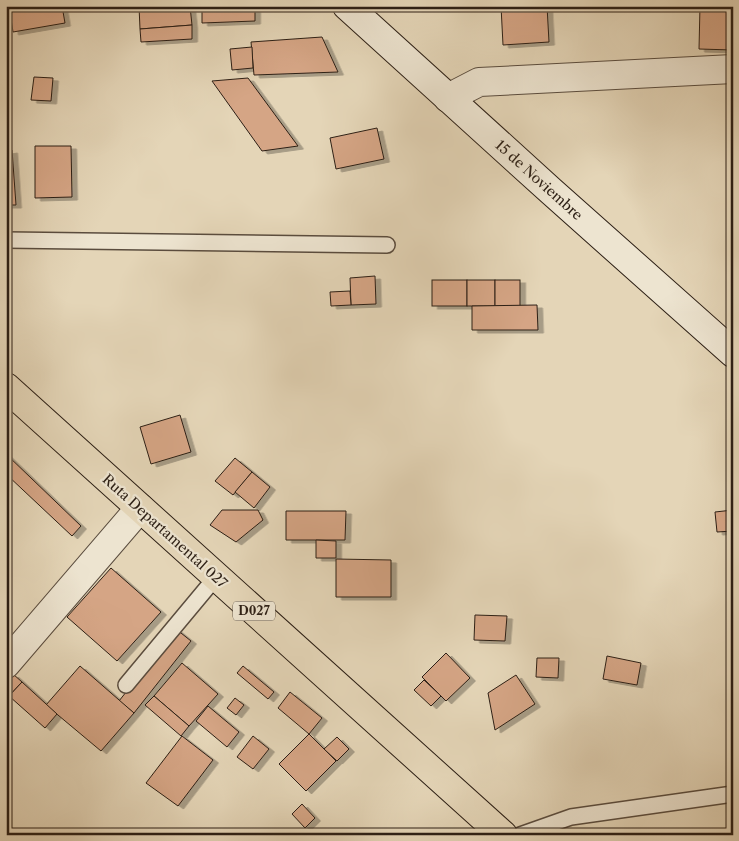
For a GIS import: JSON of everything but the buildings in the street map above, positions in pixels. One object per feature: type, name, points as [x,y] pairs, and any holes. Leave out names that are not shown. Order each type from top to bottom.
[{"type":"main road","name":"Ruta Departamental 027","points":[[6,387],[503,835]]},
{"type":"street","name":"15 de Noviembre","points":[[347,6],[733,353]]},
{"type":"street","points":[[448,98],[479,82],[733,69]]},
{"type":"street","points":[[6,664],[140,508]]},
{"type":"lane","points":[[6,240],[387,245]]},
{"type":"lane","points":[[126,685],[216,577]]},
{"type":"lane","points":[[520,835],[571,816],[733,794]]}]
